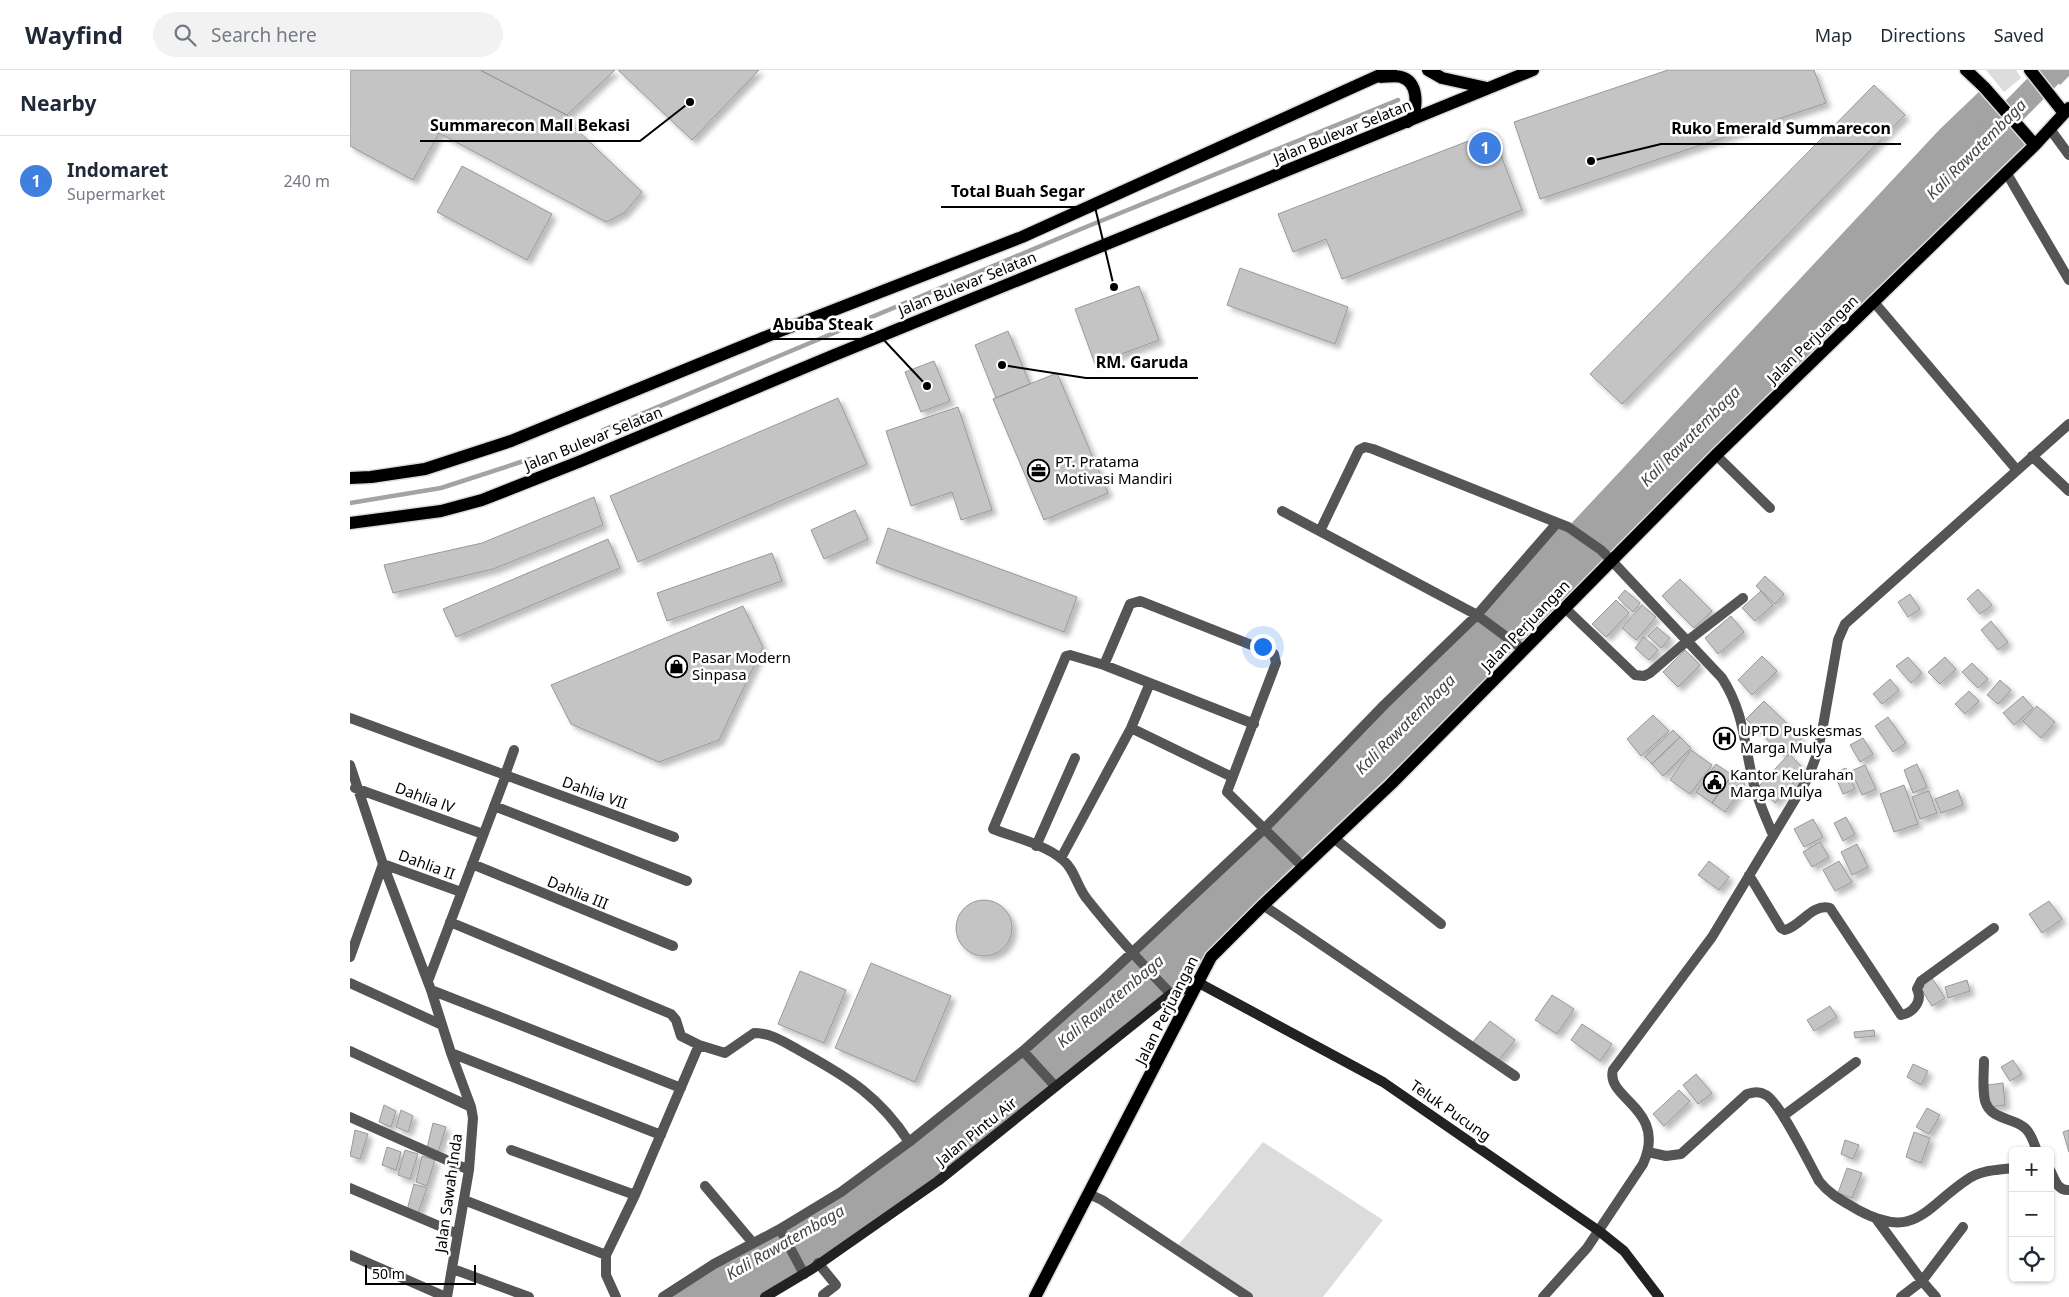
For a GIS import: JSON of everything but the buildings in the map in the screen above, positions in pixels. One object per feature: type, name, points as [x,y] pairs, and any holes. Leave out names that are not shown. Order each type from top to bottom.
[{"type":"main road","name":"Jalan Bulevar Selatan","points":[[350,478],[371,477],[425,468],[511,441],[780,331],[1022,237],[1391,70]]},
{"type":"main road","points":[[1428,70],[1442,78],[1487,88]]},
{"type":"main road","name":"Jalan Bulevar Selatan","points":[[350,523],[441,511],[482,500],[1533,70]]},
{"type":"main road","points":[[1966,70],[2024,130],[2035,145]]},
{"type":"main road","points":[[2030,70],[2056,103],[2067,111]]},
{"type":"main road","points":[[1376,77],[1401,76],[1410,83],[1417,99],[1416,107],[1412,119],[1399,126]]},
{"type":"main road","name":"Jalan Perjuangan","points":[[1035,1297],[1212,957],[1263,905],[1299,863],[1334,839],[1716,455],[2035,145],[2067,111]]},
{"type":"street","points":[[2050,129],[2069,156]]},
{"type":"street","points":[[2006,172],[2069,280]]},
{"type":"street","points":[[1873,301],[2016,470]]},
{"type":"street","points":[[1543,1297],[1587,1248],[1648,1152],[1650,1141],[1648,1126],[1613,1080],[1613,1070],[1712,937],[1808,778],[1817,754],[1838,640],[1845,624],[2069,424]]},
{"type":"street","points":[[1320,531],[1359,450],[1365,447],[1373,448],[1568,527],[1601,550],[1722,678],[1733,695],[1745,734],[1754,784],[1773,835]]},
{"type":"street","points":[[1716,455],[1770,508]]},
{"type":"street","points":[[2032,456],[2069,491]]},
{"type":"street","points":[[1282,511],[1477,615],[1524,650]]},
{"type":"street","points":[[663,1297],[714,1264],[753,1243],[781,1232],[841,1192],[1025,1053],[1267,831],[1384,705],[1477,615],[1557,523]]},
{"type":"street","points":[[1565,608],[1635,675],[1640,676],[1650,673],[1686,642],[1743,598]]},
{"type":"street","points":[[1104,665],[1130,604],[1140,601],[1274,654],[1276,663],[1232,777],[1228,794],[1299,863]]},
{"type":"street","points":[[1171,994],[1132,953],[1085,897],[1069,865],[1061,858],[1036,846],[993,829],[1066,656],[1075,655],[1104,665],[1254,724]]},
{"type":"street","points":[[1061,858],[1131,728],[1150,683]]},
{"type":"street","name":"Dahlia VII","points":[[350,718],[674,837]]},
{"type":"street","points":[[1131,728],[1232,777]]},
{"type":"street","points":[[514,750],[450,922],[430,986],[681,1088]]},
{"type":"street","points":[[1036,846],[1075,758]]},
{"type":"street","name":"Jalan Sawah Inda","points":[[350,765],[354,787],[430,986],[451,1053],[471,1107],[473,1118],[469,1170],[447,1297]]},
{"type":"street","name":"Dahlia lV","points":[[354,787],[483,834]]},
{"type":"street","points":[[494,806],[687,881]]},
{"type":"street","points":[[1334,839],[1441,924]]},
{"type":"street","points":[[350,957],[383,864]]},
{"type":"street","name":"Dahlia II","points":[[383,864],[461,892]]},
{"type":"street","name":"Dahlia III","points":[[472,864],[673,946]]},
{"type":"street","points":[[1749,875],[1781,928],[1785,930],[1790,929],[1817,908],[1824,906],[1830,908],[1901,1015],[1906,1014],[1919,1002],[1920,997],[1917,989],[1921,981],[1994,928]]},
{"type":"street","points":[[1263,905],[1515,1076]]},
{"type":"street","points":[[450,922],[671,1014],[676,1020],[681,1036],[698,1045],[724,1053],[754,1033],[773,1036],[858,1084],[893,1119],[909,1142]]},
{"type":"street","points":[[350,983],[442,1025]]},
{"type":"street","name":"Jalan Pintu Air","points":[[765,1297],[804,1274],[938,1181],[1171,994],[1199,983]]},
{"type":"street","name":"Teluk Pucung","points":[[1199,983],[1383,1082],[1599,1231],[1624,1251],[1659,1297]]},
{"type":"street","points":[[616,1297],[606,1276],[606,1255],[662,1135],[698,1045]]},
{"type":"street","points":[[350,1050],[471,1107]]},
{"type":"street","points":[[451,1053],[662,1135]]},
{"type":"street","points":[[1025,1053],[1055,1086]]},
{"type":"street","points":[[1984,1061],[1985,1101],[1997,1116],[2026,1128],[2034,1147]]},
{"type":"street","points":[[1783,1116],[1856,1062]]},
{"type":"street","points":[[1648,1152],[1666,1156],[1681,1154],[1747,1094],[1753,1092],[1768,1095],[1783,1116],[1818,1181],[1825,1189],[1877,1220],[1893,1223],[1912,1221],[1969,1178],[1988,1172],[2009,1169]]},
{"type":"street","points":[[350,1117],[469,1170]]},
{"type":"street","points":[[511,1150],[635,1196]]},
{"type":"street","points":[[2054,1177],[2060,1188],[2069,1190]]},
{"type":"street","points":[[705,1186],[753,1243]]},
{"type":"street","points":[[350,1188],[458,1234]]},
{"type":"street","points":[[1089,1194],[1102,1200],[1248,1297]]},
{"type":"street","points":[[464,1200],[606,1255]]},
{"type":"street","points":[[1877,1220],[1936,1297]]},
{"type":"street","points":[[1901,1297],[1922,1281],[1963,1227]]},
{"type":"street","points":[[781,1232],[804,1274]]},
{"type":"street","points":[[350,1255],[447,1297]]},
{"type":"street","points":[[818,1263],[836,1285],[823,1295],[825,1297]]},
{"type":"street","points":[[453,1269],[529,1297]]},
{"type":"shaded area","points":[[1986,70],[2016,70],[2021,78],[2004,92]]},
{"type":"shaded area","points":[[1263,1142],[1383,1220],[1323,1297],[1248,1297],[1175,1249]]},
{"type":"water","points":[[2046,70],[2069,70],[2069,76],[2060,85]]},
{"type":"water","points":[[1984,87],[2035,145],[1211,957],[1199,983],[1180,989],[938,1181],[765,1297],[663,1297],[780,1229],[909,1142],[1104,979],[1477,615],[1557,523],[1568,527],[1940,129]]},
{"type":"waterway","name":"Kali Rawatembaga","points":[[1989,136],[2054,70]]},
{"type":"waterway","points":[[603,430],[1081,229],[1398,100]]},
{"type":"waterway","points":[[350,503],[441,488],[530,459]]},
{"type":"place","name":"Summarecon Mall Bekasi","points":[[690,102]]},
{"type":"place","name":"Indomaret","points":[[1485,148]]},
{"type":"place","name":"Ruko Emerald Summarecon","points":[[1591,161]]},
{"type":"place","name":"Total Buah Segar","points":[[1114,287]]},
{"type":"place","name":"RM. Garuda","points":[[1002,365]]},
{"type":"place","name":"Abuba Steak","points":[[927,386]]},
{"type":"place","name":"PT. Pratama Motivasi Mandiri","points":[[1039,470]]},
{"type":"place","name":"Pasar Modern Sinpasa","points":[[676,666]]},
{"type":"place","name":"UPTD Puskesmas Marga Mulya","points":[[1724,739]]},
{"type":"place","name":"Kantor Kelurahan Marga Mulya","points":[[1714,783]]}]
